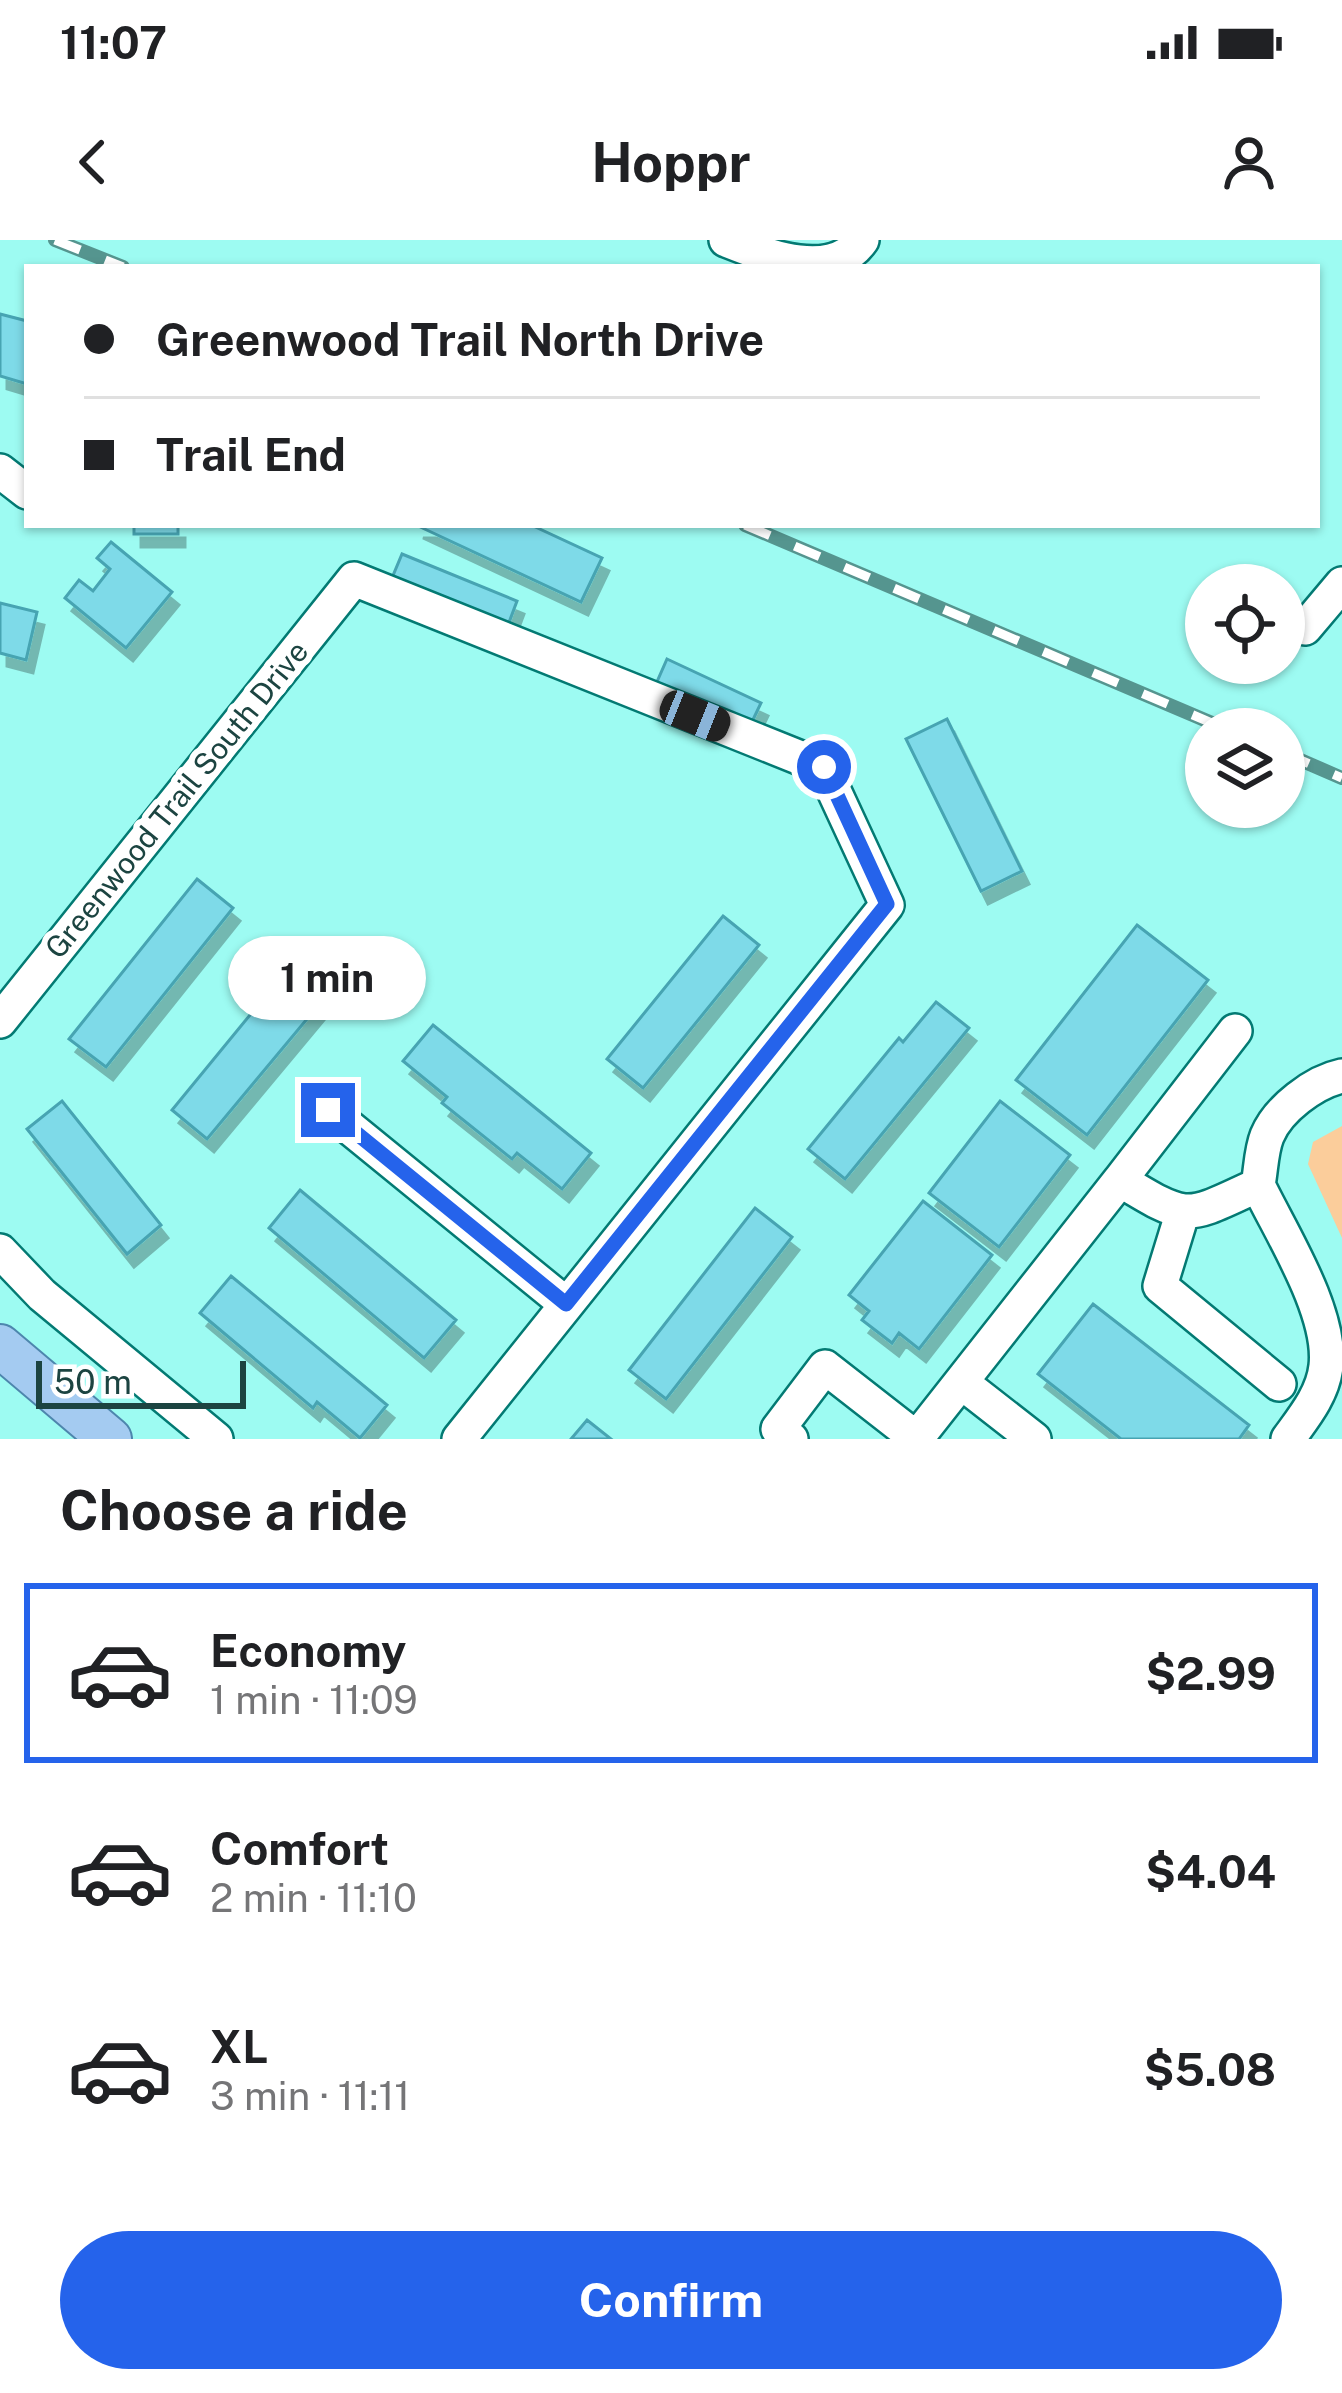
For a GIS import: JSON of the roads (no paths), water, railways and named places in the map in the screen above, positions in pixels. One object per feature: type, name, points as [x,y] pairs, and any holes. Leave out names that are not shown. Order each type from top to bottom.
[{"type":"main road","points":[[0,1346],[110,1439]]},
{"type":"street","points":[[726,240],[782,262],[827,260],[854,251],[862,240]]},
{"type":"street","points":[[0,471],[24,490]]},
{"type":"street","name":"Greenwood Trail South Drive","points":[[0,1022],[354,579],[824,767],[887,904],[566,1304]]},
{"type":"street","points":[[1305,628],[1342,584]]},
{"type":"street","points":[[790,1439],[778,1429],[825,1367],[916,1439],[1235,1031]]},
{"type":"street","points":[[1288,1439],[1320,1389],[1327,1364],[1324,1330],[1258,1185],[1267,1135],[1286,1108],[1330,1078],[1342,1076]]},
{"type":"street","points":[[328,1110],[566,1304],[459,1439]]},
{"type":"street","points":[[1120,1180],[1170,1211],[1200,1212],[1258,1185]]},
{"type":"street","points":[[1184,1211],[1160,1286],[1279,1384]]},
{"type":"street","points":[[0,1251],[42,1295],[216,1439]]},
{"type":"street","points":[[961,1382],[1034,1439]]},
{"type":"railway","points":[[55,240],[115,264]]},
{"type":"railway","points":[[752,528],[1185,712]]},
{"type":"railway","points":[[1305,762],[1342,778]]}]
